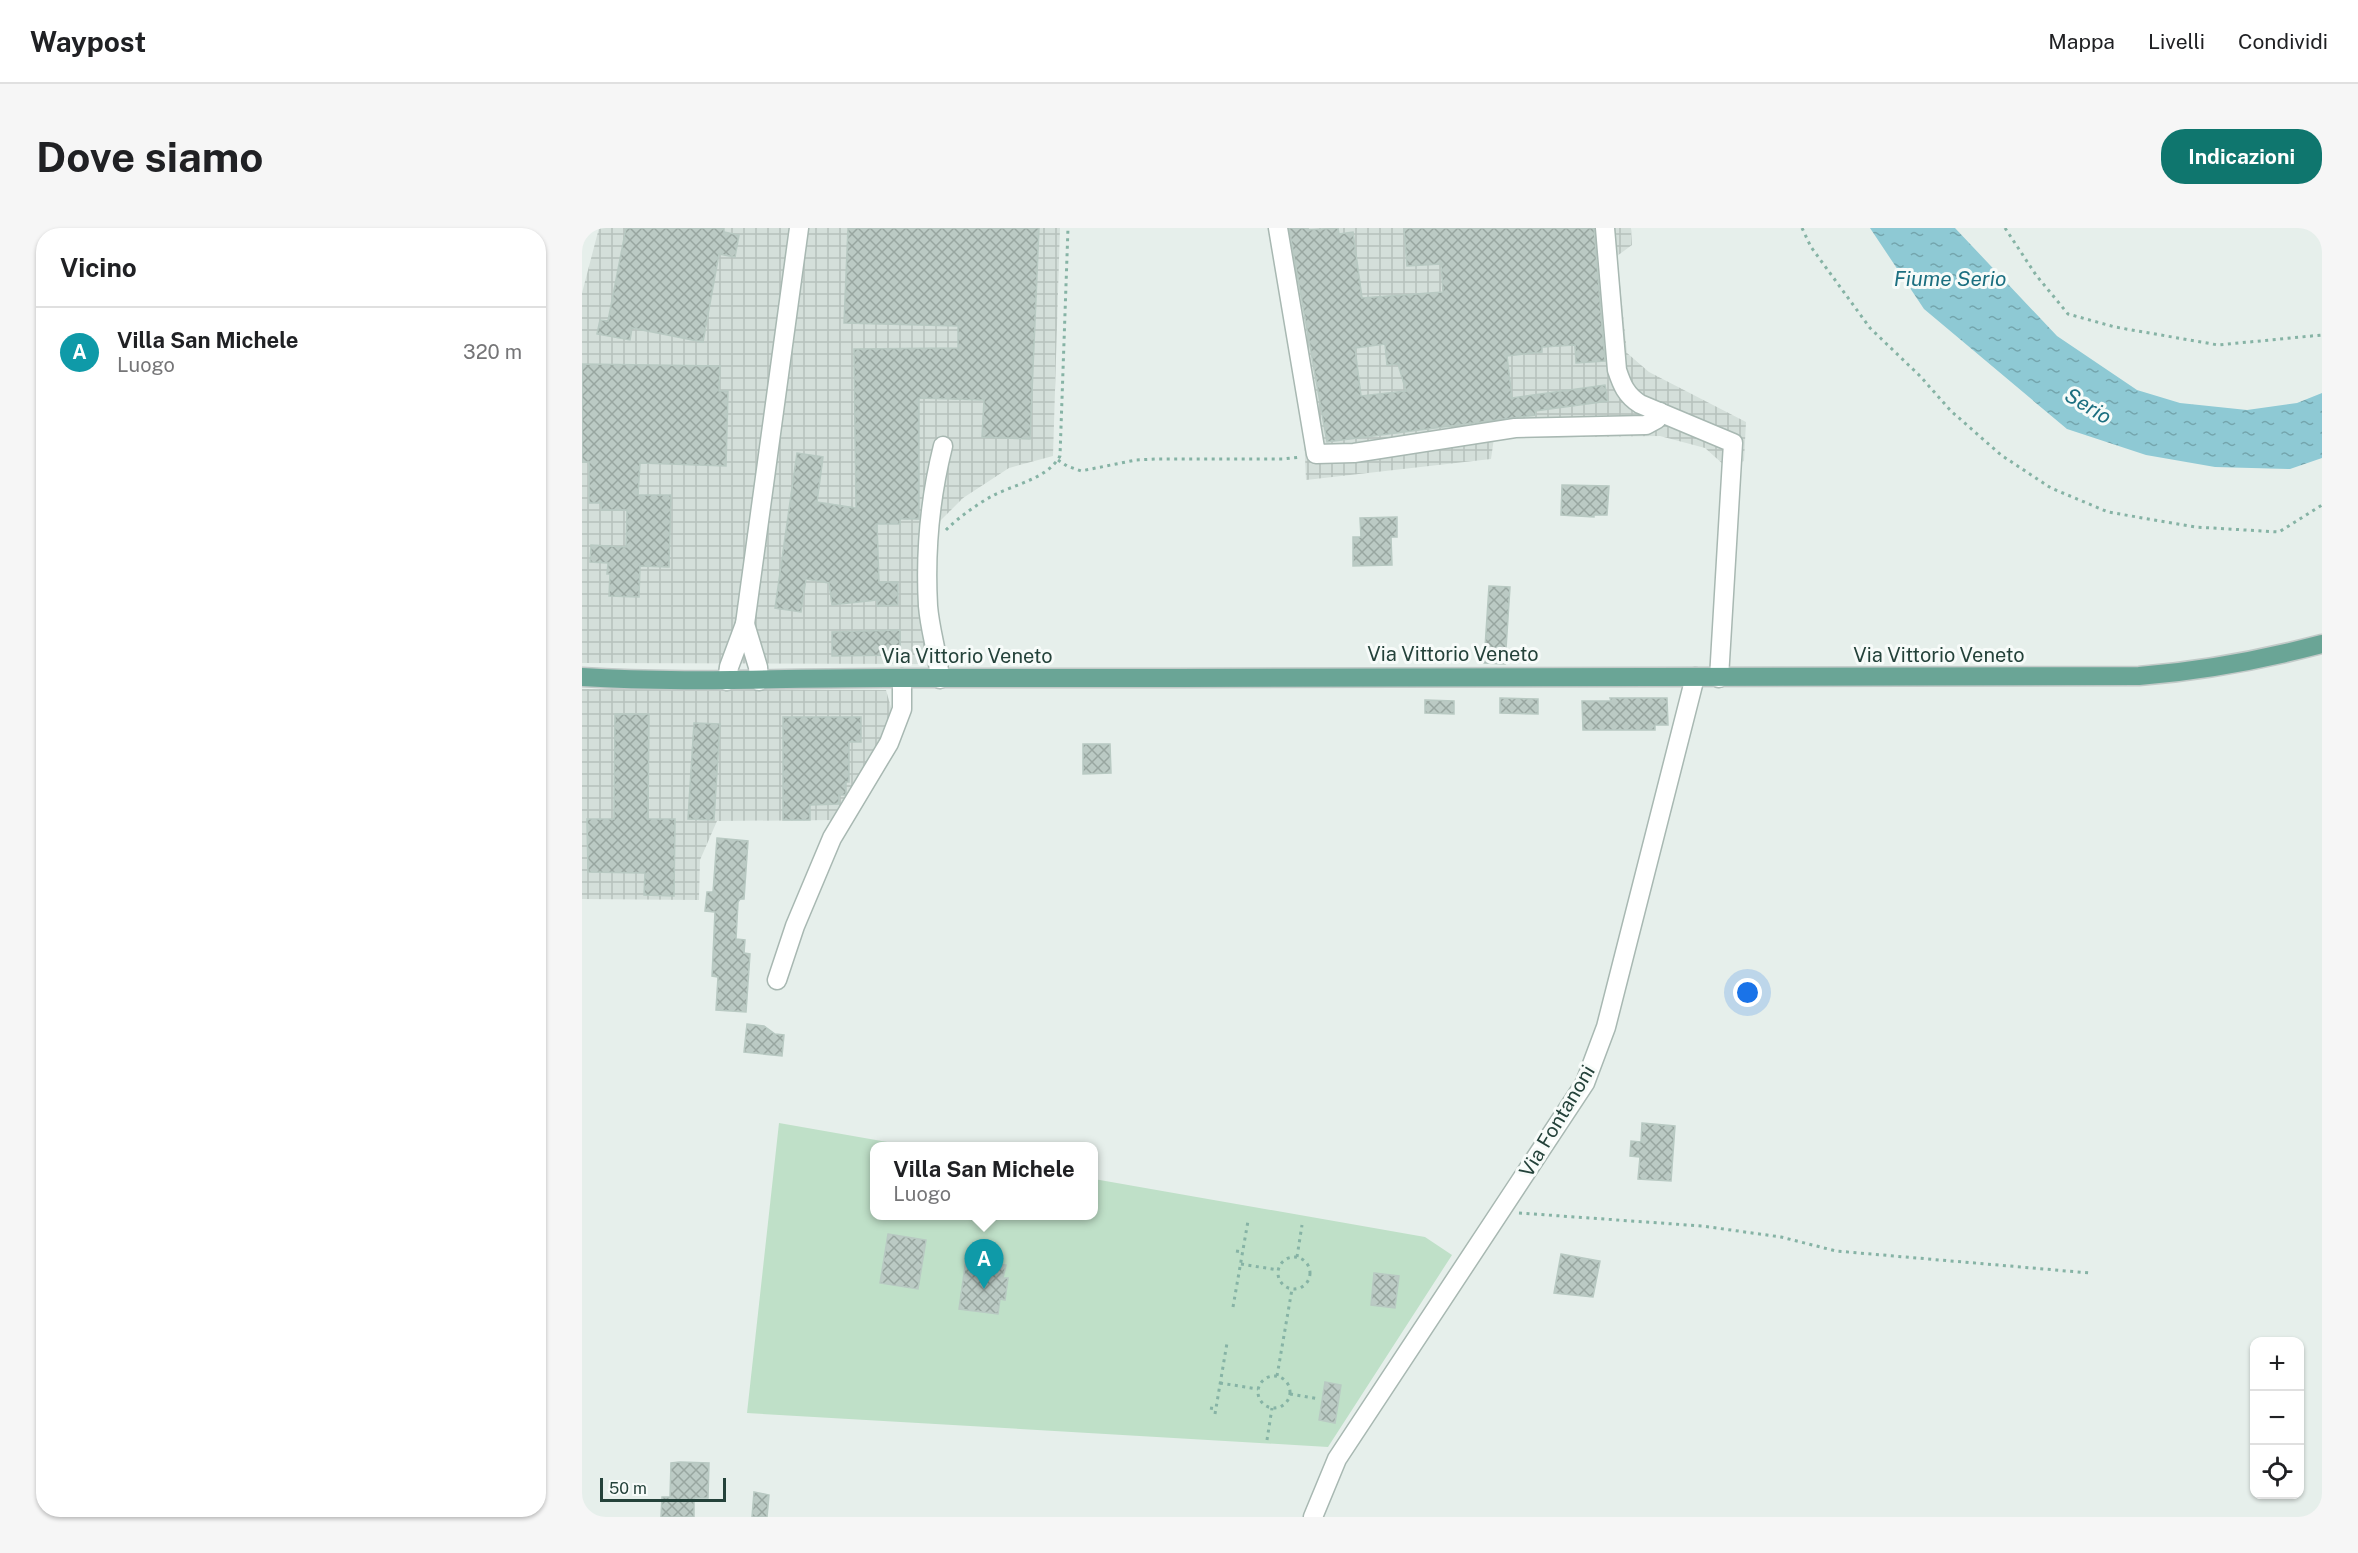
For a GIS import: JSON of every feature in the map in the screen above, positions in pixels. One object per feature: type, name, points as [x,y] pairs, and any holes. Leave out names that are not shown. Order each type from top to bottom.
[{"type":"main road","name":"Via Vittorio Veneto","points":[[582,676],[650,681],[759,681],[902,678],[2139,676],[2194,672],[2322,644]]},
{"type":"street","points":[[727,681],[729,667],[745,624],[799,228]]},
{"type":"street","points":[[1278,228],[1316,454],[1354,453],[1515,428],[1646,425],[1657,419],[1660,412]]},
{"type":"street","points":[[1605,228],[1617,370],[1629,397],[1733,443],[1719,678]]},
{"type":"street","points":[[940,679],[928,608],[927,555],[935,480],[943,446]]},
{"type":"street","points":[[745,624],[758,667],[759,681]]},
{"type":"street","name":"Via Fontanoni","points":[[1314,1517],[1336,1459],[1572,1106],[1594,1061],[1614,995],[1695,677]]},
{"type":"street","points":[[777,980],[795,926],[832,838],[889,742],[902,709],[902,678]]},
{"type":"path","points":[[944,532],[967,512],[1020,482],[1047,472],[1058,460],[1062,444],[1068,228]]},
{"type":"path","points":[[1802,228],[1811,247],[1870,328],[1920,376],[1951,411],[1993,448],[2051,488],[2108,512],[2195,527],[2279,532],[2322,505]]},
{"type":"path","points":[[2005,228],[2036,275],[2068,314],[2115,327],[2218,345],[2322,335]]},
{"type":"path","points":[[1058,460],[1081,471],[1136,460],[1283,459],[1316,454]]},
{"type":"path","points":[[1501,1212],[1702,1226],[1781,1237],[1836,1251],[2090,1273]]},
{"type":"path","points":[[1233,1308],[1248,1221]]},
{"type":"path","points":[[1297,1257],[1302,1225]]},
{"type":"path","points":[[1236,1251],[1242,1252]]},
{"type":"path","points":[[1297,1257],[1309,1267],[1309,1278],[1302,1287],[1292,1289],[1283,1285],[1278,1270],[1287,1258],[1297,1257]]},
{"type":"path","points":[[1240,1264],[1278,1270]]},
{"type":"path","points":[[1277,1376],[1292,1289]]},
{"type":"path","points":[[1215,1414],[1227,1343]]},
{"type":"path","points":[[1277,1376],[1287,1381],[1290,1394],[1283,1406],[1272,1408],[1263,1404],[1258,1389],[1267,1377],[1277,1376]]},
{"type":"path","points":[[1220,1383],[1258,1389]]},
{"type":"path","points":[[1290,1394],[1319,1399]]},
{"type":"path","points":[[1210,1408],[1216,1409]]},
{"type":"path","points":[[1267,1440],[1272,1408]]},
{"type":"shaded area","points":[[599,228],[1060,228],[1053,456],[1009,468],[963,498],[919,542],[926,664],[582,663],[582,293]]},
{"type":"shaded area","points":[[1272,228],[1631,228],[1632,245],[1617,256],[1627,353],[1649,372],[1746,422],[1744,461],[1724,465],[1705,448],[1660,436],[1494,438],[1491,459],[1306,480],[1303,409]]},
{"type":"shaded area","points":[[582,689],[886,690],[894,718],[837,820],[717,821],[700,860],[699,900],[582,899]]},
{"type":"green space","points":[[779,1123],[887,1142],[870,1142],[870,1220],[1098,1220],[1098,1180],[1425,1237],[1452,1255],[1328,1447],[747,1413]]},
{"type":"water","name":"Fiume Serio","points":[[1870,228],[1955,228],[2057,336],[2137,390],[2180,403],[2247,410],[2297,403],[2322,393],[2322,458],[2290,469],[2215,467],[2146,455],[2067,429],[1924,309]]},
{"type":"building","points":[[626,228],[724,228],[724,232],[739,235],[735,257],[719,254],[703,342],[632,328],[630,340],[597,334],[600,320],[608,321]]},
{"type":"building","points":[[848,228],[1039,228],[1030,439],[982,437],[984,400],[919,398],[919,519],[900,519],[900,524],[877,524],[879,582],[898,582],[898,605],[877,606],[877,600],[832,605],[829,583],[806,579],[801,612],[775,608],[797,453],[823,457],[817,502],[856,508],[854,349],[958,348],[958,326],[844,323]]},
{"type":"building","points":[[1289,228],[1308,228],[1308,230],[1338,228],[1339,234],[1353,232],[1362,298],[1443,292],[1441,264],[1407,266],[1404,228],[1594,228],[1605,361],[1576,363],[1575,345],[1542,347],[1542,352],[1507,356],[1512,398],[1605,385],[1608,401],[1535,411],[1536,415],[1327,442]],"holes":[[[1385,344],[1387,365],[1398,364],[1406,391],[1361,396],[1355,348]]]},
{"type":"building","points":[[582,364],[720,366],[719,391],[728,391],[726,466],[640,463],[638,495],[671,495],[669,567],[640,566],[639,597],[609,596],[608,563],[590,562],[591,545],[626,547],[627,510],[601,510],[601,503],[589,503],[589,462],[582,462]]},
{"type":"building","points":[[1562,485],[1609,486],[1607,515],[1594,515],[1594,517],[1561,515]]},
{"type":"building","points":[[1397,517],[1397,537],[1391,537],[1392,565],[1353,566],[1353,537],[1361,537],[1360,518]]},
{"type":"building","points":[[1489,586],[1510,587],[1505,664],[1484,663]]},
{"type":"building","points":[[900,630],[900,655],[832,656],[832,632]]},
{"type":"building","points":[[1500,698],[1538,699],[1538,714],[1500,713]]},
{"type":"building","points":[[1610,698],[1667,698],[1668,725],[1655,725],[1655,730],[1583,730],[1582,701],[1611,701]]},
{"type":"building","points":[[1425,700],[1454,701],[1454,714],[1425,713]]},
{"type":"building","points":[[615,714],[649,714],[648,819],[675,819],[674,896],[644,895],[645,873],[588,872],[587,819],[614,819]]},
{"type":"building","points":[[783,717],[861,717],[861,742],[849,742],[849,782],[846,782],[846,793],[839,795],[839,804],[810,805],[810,820],[783,820]]},
{"type":"building","points":[[694,723],[720,724],[714,820],[688,819]]},
{"type":"building","points":[[1083,744],[1110,744],[1111,773],[1083,774]]},
{"type":"building","points":[[717,838],[748,841],[744,899],[738,902],[736,939],[745,940],[744,953],[750,954],[746,1012],[716,1010],[718,977],[712,976],[715,912],[705,911],[707,892],[713,892]]},
{"type":"building","points":[[747,1024],[764,1026],[775,1034],[784,1035],[782,1056],[744,1052]]},
{"type":"building","points":[[1642,1123],[1675,1126],[1671,1181],[1638,1179],[1640,1157],[1630,1156],[1631,1141],[1641,1142]]},
{"type":"building","points":[[888,1234],[926,1240],[918,1289],[880,1283]]},
{"type":"building","points":[[1561,1254],[1600,1261],[1593,1297],[1554,1293]]},
{"type":"building","points":[[966,1259],[1006,1265],[1003,1278],[1008,1278],[1005,1300],[1000,1299],[998,1314],[959,1309]]},
{"type":"building","points":[[1374,1273],[1399,1276],[1395,1308],[1371,1305]]},
{"type":"building","points":[[1325,1382],[1341,1385],[1335,1423],[1319,1420]]},
{"type":"building","points":[[671,1463],[709,1463],[708,1498],[694,1498],[694,1517],[661,1517],[662,1497],[670,1497]]},
{"type":"building","points":[[754,1492],[769,1495],[767,1517],[752,1517]]},
{"type":"place","name":"Villa San Michele","points":[[984,1289]]},
{"type":"water label","name":"Serio","points":[[2088,406]]}]
